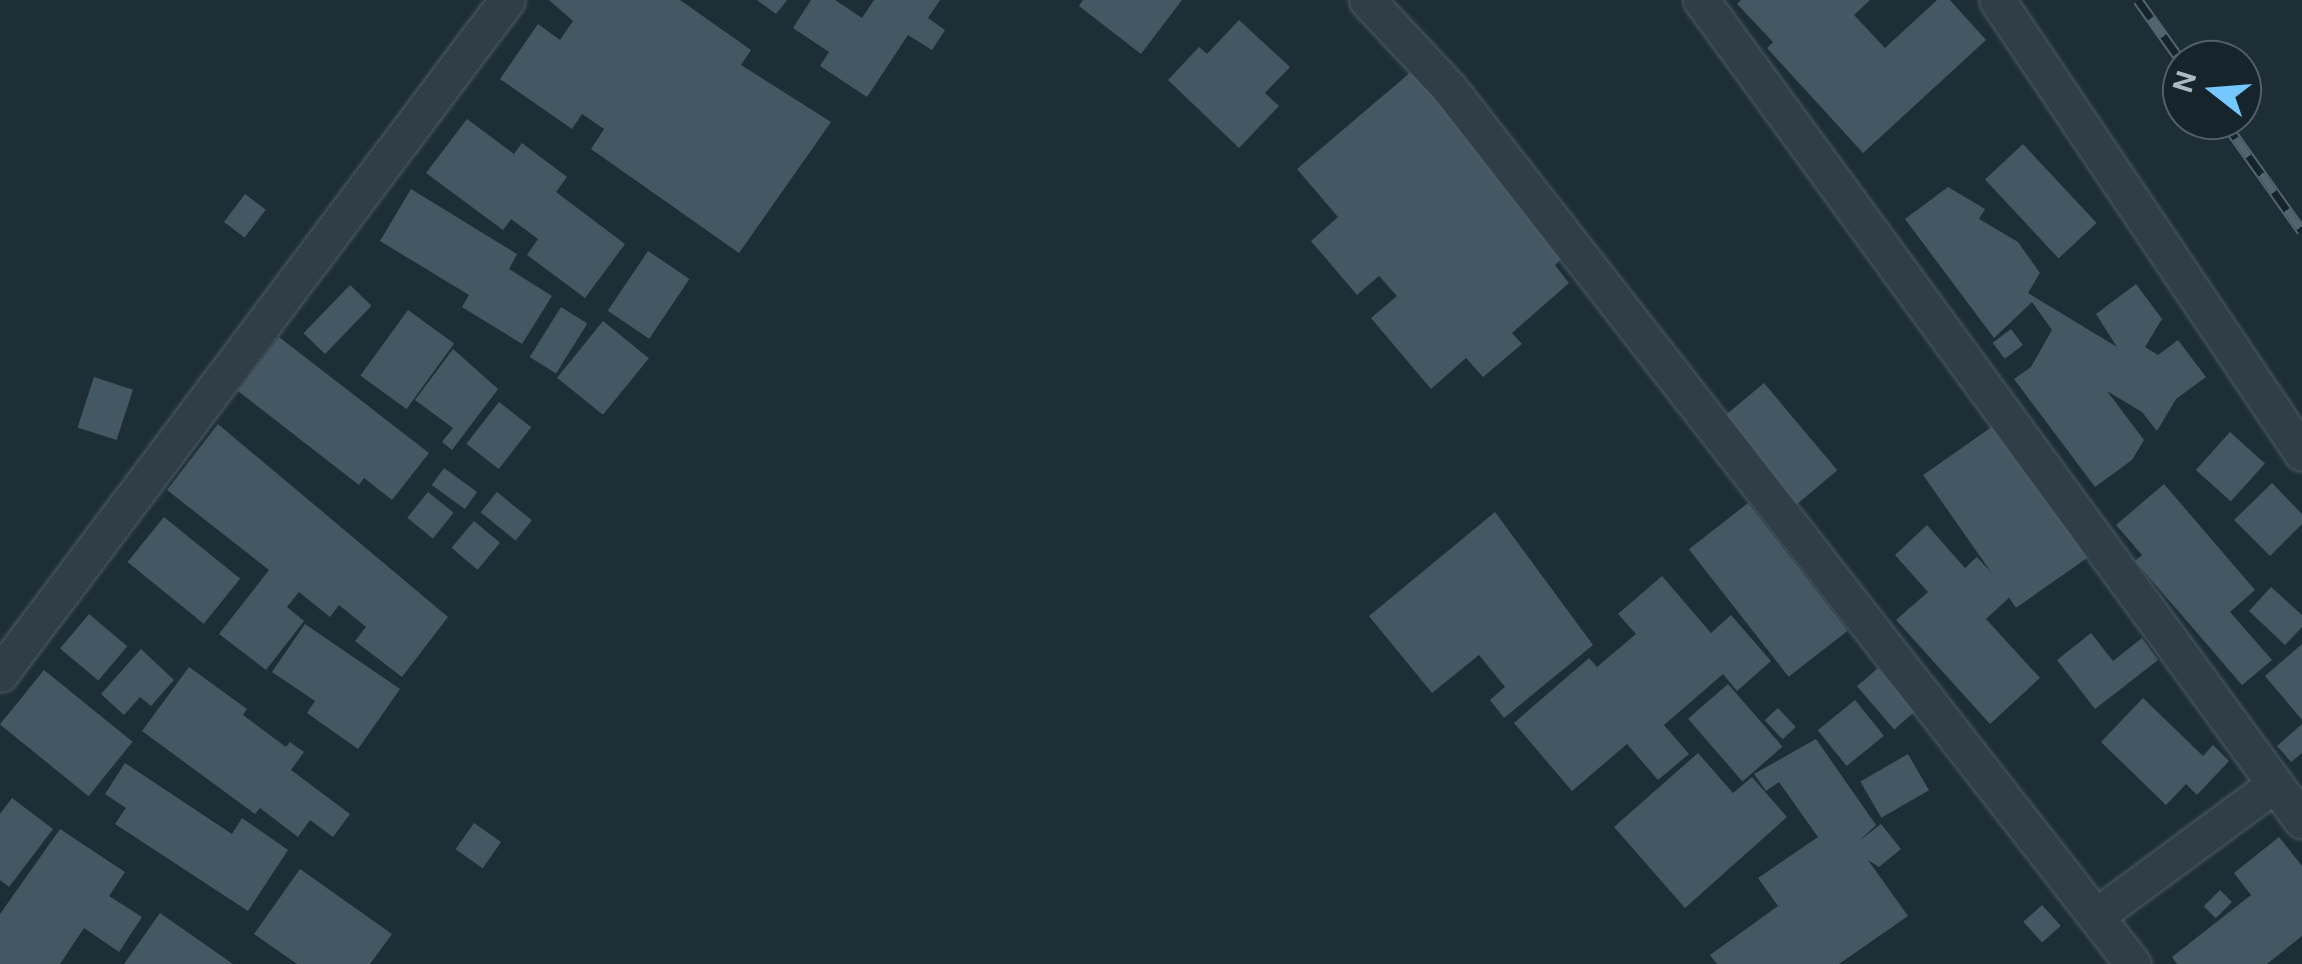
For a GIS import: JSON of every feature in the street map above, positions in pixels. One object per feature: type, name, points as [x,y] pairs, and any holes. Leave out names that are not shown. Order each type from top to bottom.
[{"type":"street","points":[[0,674],[508,0]]},
{"type":"street","points":[[1367,0],[1449,88],[2133,964]]},
{"type":"street","points":[[1701,0],[2302,821]]},
{"type":"street","points":[[1997,0],[2302,453]]},
{"type":"street","points":[[2096,916],[2276,784]]},
{"type":"building","points":[[549,0],[680,0],[751,50],[741,65],[831,122],[739,253],[591,149],[604,129],[582,114],[572,129],[500,79],[538,24],[560,40],[573,21]]},
{"type":"building","points":[[757,0],[787,0],[776,14]]},
{"type":"building","points":[[811,0],[835,0],[862,18],[874,0],[940,0],[928,18],[945,30],[932,50],[908,35],[867,97],[820,66],[829,52],[793,28]]},
{"type":"building","points":[[1083,0],[1182,0],[1141,54],[1079,6]]},
{"type":"building","points":[[1741,0],[1870,0],[1854,15],[1885,48],[1937,0],[1950,0],[1986,40],[1863,153],[1767,48],[1773,42],[1737,4]]},
{"type":"building","points":[[1239,20],[1290,67],[1265,93],[1279,106],[1239,148],[1168,80],[1199,47],[1207,54]]},
{"type":"building","points":[[1412,71],[1566,255],[1555,265],[1569,283],[1512,333],[1522,344],[1483,377],[1466,358],[1431,389],[1371,318],[1397,296],[1379,276],[1357,295],[1311,241],[1338,217],[1297,169]]},
{"type":"building","points":[[467,119],[514,154],[522,143],[567,177],[556,192],[625,244],[585,298],[527,255],[538,239],[511,219],[503,230],[426,173]]},
{"type":"building","points":[[2023,144],[2097,223],[2059,258],[1985,179]]},
{"type":"building","points":[[1948,187],[1985,209],[1979,219],[2018,242],[2040,273],[2028,293],[2117,347],[2096,314],[2136,284],[2162,319],[2145,347],[2158,355],[2178,340],[2206,377],[2176,399],[2157,431],[2142,412],[2107,391],[2144,440],[2132,460],[2095,487],[2014,379],[2031,367],[2052,330],[2032,302],[1994,338],[1905,219]]},
{"type":"building","points":[[411,189],[517,254],[509,269],[552,296],[522,344],[462,307],[469,295],[380,241]]},
{"type":"building","points":[[245,194],[266,210],[245,238],[224,222]]},
{"type":"building","points":[[648,251],[689,279],[649,339],[608,311]]},
{"type":"building","points":[[350,285],[372,306],[325,354],[303,333]]},
{"type":"building","points":[[561,307],[587,323],[556,373],[530,357]]},
{"type":"building","points":[[408,310],[454,344],[407,409],[360,376]]},
{"type":"building","points":[[603,321],[649,358],[603,415],[557,378]]},
{"type":"building","points":[[2011,329],[2023,345],[2005,359],[1993,343]]},
{"type":"building","points":[[279,337],[429,453],[392,500],[364,478],[359,485],[238,391]]},
{"type":"building","points":[[453,349],[498,389],[452,450],[442,442],[453,428],[415,400]]},
{"type":"building","points":[[94,377],[133,390],[117,440],[78,427]]},
{"type":"building","points":[[1764,383],[1837,470],[1795,506],[1722,418]]},
{"type":"building","points":[[499,402],[531,427],[499,469],[466,444]]},
{"type":"building","points":[[218,424],[448,617],[402,677],[355,641],[366,627],[339,605],[330,617],[299,592],[287,607],[304,621],[266,670],[219,634],[269,570],[167,490]]},
{"type":"building","points":[[1996,424],[2089,557],[2016,608],[1923,475]]},
{"type":"building","points":[[2230,432],[2265,463],[2231,501],[2196,470]]},
{"type":"building","points":[[444,468],[477,492],[465,509],[432,485]]},
{"type":"building","points":[[2272,483],[2302,514],[2302,524],[2270,556],[2234,520]]},
{"type":"building","points":[[2164,484],[2255,590],[2230,612],[2272,660],[2242,685],[2135,561],[2142,555],[2116,525]]},
{"type":"building","points":[[428,492],[454,513],[433,538],[407,518]]},
{"type":"building","points":[[497,492],[532,520],[516,541],[481,512]]},
{"type":"building","points":[[1748,503],[1848,631],[1789,677],[1689,549]]},
{"type":"building","points":[[1495,512],[1593,645],[1504,718],[1490,700],[1505,687],[1479,655],[1432,693],[1369,616]]},
{"type":"building","points":[[164,517],[240,579],[204,624],[127,562]]},
{"type":"building","points":[[474,521],[500,543],[478,570],[452,548]]},
{"type":"building","points":[[1927,525],[1965,568],[1977,557],[2012,595],[1986,619],[2040,678],[1990,724],[1896,620],[1928,592],[1895,555]]},
{"type":"building","points":[[1662,576],[1711,633],[1731,615],[1771,661],[1737,691],[1723,674],[1664,725],[1689,754],[1658,780],[1627,744],[1572,791],[1514,723],[1589,658],[1597,667],[1636,634],[1618,614]]},
{"type":"building","points":[[2271,587],[2302,615],[2302,627],[2285,645],[2249,611]]},
{"type":"building","points":[[89,614],[127,646],[98,681],[60,648]]},
{"type":"building","points":[[305,624],[400,689],[358,749],[307,713],[315,701],[272,672]]},
{"type":"building","points":[[2091,633],[2113,661],[2142,638],[2158,660],[2095,709],[2057,660]]},
{"type":"building","points":[[2302,644],[2302,720],[2265,676]]},
{"type":"building","points":[[141,649],[174,680],[151,706],[140,697],[124,715],[101,694]]},
{"type":"building","points":[[189,667],[247,709],[243,715],[286,747],[290,742],[304,752],[291,770],[350,814],[333,837],[310,820],[298,837],[260,808],[255,814],[142,731]]},
{"type":"building","points":[[1878,668],[1915,711],[1894,729],[1857,686]]},
{"type":"building","points":[[44,670],[133,742],[89,796],[0,724]]},
{"type":"building","points":[[1728,684],[1782,747],[1742,781],[1688,719]]},
{"type":"building","points":[[2143,698],[2203,756],[2213,745],[2229,761],[2197,795],[2186,784],[2166,805],[2101,742]]},
{"type":"building","points":[[1855,700],[1884,736],[1847,766],[1818,730]]},
{"type":"building","points":[[1778,708],[1796,727],[1783,739],[1765,720]]},
{"type":"building","points":[[2302,724],[2302,753],[2291,762],[2277,746]]},
{"type":"building","points":[[1816,739],[1876,825],[1859,841],[1881,824],[1901,849],[1879,867],[1868,860],[1908,916],[1839,964],[1717,964],[1710,955],[1778,906],[1758,878],[1818,837],[1779,782],[1766,791],[1754,774]]},
{"type":"building","points":[[1698,753],[1733,793],[1752,777],[1787,817],[1685,908],[1614,827]]},
{"type":"building","points":[[1908,754],[1929,790],[1881,818],[1860,782]]},
{"type":"building","points":[[125,763],[232,834],[242,818],[288,850],[248,911],[115,824],[126,808],[105,794]]},
{"type":"building","points":[[12,798],[53,829],[9,887],[0,880],[0,814]]},
{"type":"building","points":[[474,823],[501,842],[483,868],[456,849]]},
{"type":"building","points":[[60,829],[125,872],[109,896],[142,917],[119,952],[84,928],[60,964],[0,964],[0,914]]},
{"type":"building","points":[[2279,837],[2302,866],[2302,936],[2267,964],[2177,964],[2172,957],[2251,895],[2234,873]]},
{"type":"building","points":[[300,869],[392,934],[370,964],[297,964],[254,934]]},
{"type":"building","points":[[2220,890],[2232,902],[2216,918],[2204,906]]},
{"type":"building","points":[[2042,905],[2061,926],[2042,943],[2023,922]]},
{"type":"building","points":[[160,913],[233,964],[124,964]]},
{"type":"railway","points":[[2138,0],[2166,40]]},
{"type":"railway","points":[[2237,140],[2302,231]]}]
